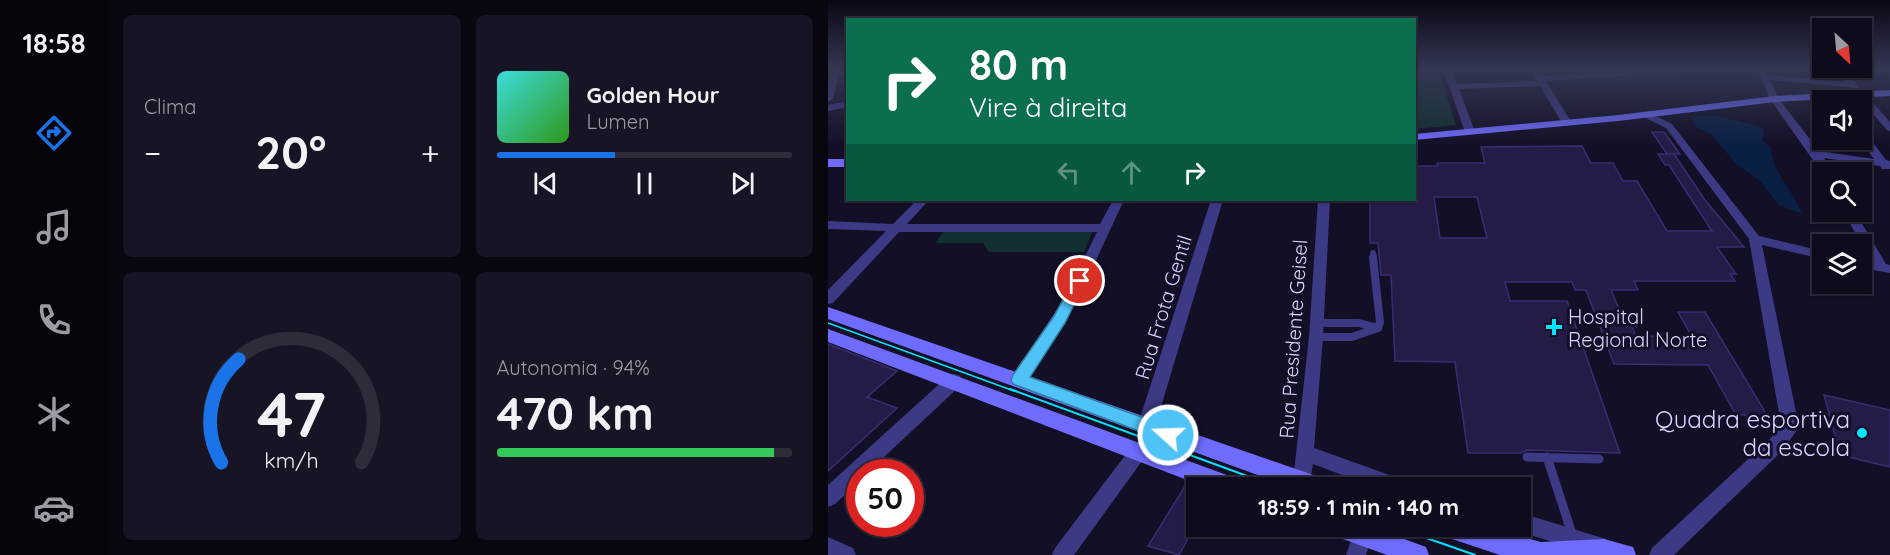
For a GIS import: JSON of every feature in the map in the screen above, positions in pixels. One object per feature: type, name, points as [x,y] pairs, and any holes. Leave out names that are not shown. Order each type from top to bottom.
[{"type":"main road","points":[[1416,137],[1567,123],[1775,99],[1812,98]]},
{"type":"main road","points":[[828,163],[846,163]]},
{"type":"main road","points":[[828,172],[846,172]]},
{"type":"main road","points":[[828,313],[1290,477]]},
{"type":"main road","points":[[828,335],[1206,477]]},
{"type":"main road","points":[[1480,537],[1521,550],[1543,553],[1619,553]]},
{"type":"main road","points":[[1359,546],[1418,555]]},
{"type":"street","points":[[1456,95],[1470,132]]},
{"type":"street","points":[[1550,95],[1567,123]]},
{"type":"street","points":[[1773,95],[1821,162]]},
{"type":"street","points":[[828,108],[846,104]]},
{"type":"street","points":[[1872,107],[1890,128]]},
{"type":"street","points":[[1645,114],[1669,126],[1755,238],[1790,427],[1777,444],[1659,555]]},
{"type":"street","points":[[1872,147],[1886,164],[1890,173]]},
{"type":"street","points":[[1816,154],[1886,164]]},
{"type":"street","points":[[828,299],[922,201]]},
{"type":"street","points":[[1019,380],[1060,319],[1118,201]]},
{"type":"street","name":"Rua Frota Gentil","points":[[1146,427],[1217,201]]},
{"type":"street","name":"Rua Presidente Geisel","points":[[1302,477],[1317,330],[1324,201]]},
{"type":"street","points":[[1855,222],[1886,269]]},
{"type":"street","points":[[828,225],[895,228],[1104,228]]},
{"type":"street","points":[[1755,238],[1812,252]]},
{"type":"street","points":[[828,498],[954,381]]},
{"type":"street","points":[[1062,555],[1139,451]]},
{"type":"street","points":[[1305,453],[1372,477]]},
{"type":"street","points":[[1531,526],[1619,553]]},
{"type":"street","points":[[828,547],[846,555]]},
{"type":"lane","points":[[1373,253],[1380,312],[1378,328]]},
{"type":"lane","points":[[1317,330],[1359,323],[1378,328]]},
{"type":"lane","points":[[1317,330],[1352,337],[1378,328]]},
{"type":"lane","points":[[1527,457],[1599,459]]},
{"type":"lane","points":[[1547,458],[1572,537]]},
{"type":"green space","points":[[1416,95],[1446,95],[1456,125],[1416,129]]},
{"type":"green space","points":[[944,231],[1093,231],[1084,252],[989,252],[983,243],[935,243]]},
{"type":"water","points":[[1691,116],[1716,116],[1760,126],[1764,131],[1763,141],[1771,148],[1775,166],[1802,214],[1779,205],[1760,181],[1736,164],[1712,135],[1695,126]]},
{"type":"building","points":[[1652,132],[1664,132],[1680,154],[1667,154]]},
{"type":"building","points":[[1582,146],[1591,163],[1613,163],[1623,181],[1637,181],[1667,231],[1712,231],[1669,165],[1665,165],[1658,154],[1674,154],[1705,200],[1744,247],[1717,247],[1736,274],[1730,274],[1735,281],[1634,281],[1638,290],[1611,290],[1621,314],[1627,315],[1636,336],[1692,337],[1678,312],[1705,312],[1767,415],[1736,415],[1708,365],[1614,364],[1586,290],[1575,290],[1572,282],[1505,282],[1510,301],[1567,301],[1620,453],[1527,450],[1521,453],[1468,453],[1455,362],[1395,361],[1391,275],[1381,275],[1378,243],[1370,243],[1370,201],[1416,201],[1416,166],[1438,166],[1437,163],[1485,163],[1481,147]],"holes":[[[1434,197],[1477,197],[1487,238],[1440,238]]]},
{"type":"building","points":[[828,344],[897,371],[867,397],[897,408],[828,471]]},
{"type":"building","name":"Quadra esportiva da escola","points":[[1824,395],[1890,410],[1890,467],[1840,455]]},
{"type":"building","points":[[1186,485],[1186,537],[1189,537],[1179,555],[1148,546]]},
{"type":"tram line","points":[[828,323],[1014,391]]},
{"type":"tram line","points":[[1010,389],[1250,477]]},
{"type":"tram line","points":[[1423,537],[1475,555]]},
{"type":"place","name":"Hospital Regional Norte","points":[[1554,327]]},
{"type":"place","name":"Quadra esportiva da escola","points":[[1862,433]]},
{"type":"route","points":[[1080,281],[1060,319],[1019,380],[1168,435]]}]
